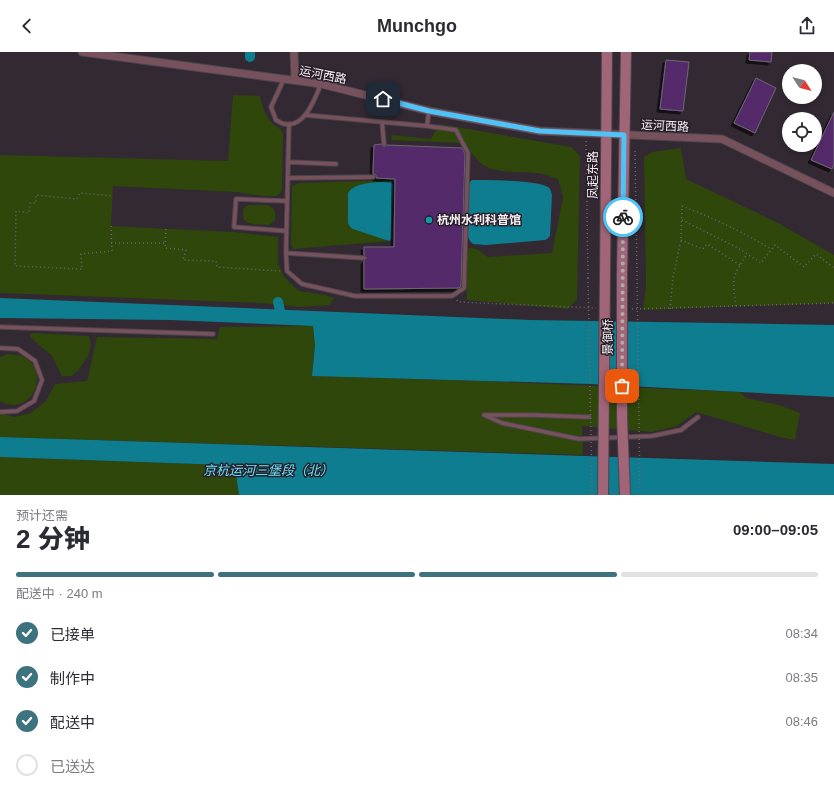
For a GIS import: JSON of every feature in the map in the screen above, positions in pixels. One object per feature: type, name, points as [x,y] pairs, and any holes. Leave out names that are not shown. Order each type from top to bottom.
[{"type":"main road","name":"凤起东路","points":[[606,275],[607,52]]},
{"type":"main road","points":[[624,135],[626,52]]},
{"type":"main road","name":"景御桥","points":[[624,135],[622,417],[625,495]]},
{"type":"main road","name":"景御桥","points":[[603,495],[606,275]]},
{"type":"street","name":"运河西路","points":[[82,52],[321,84],[429,111],[540,131],[722,140],[834,193]]},
{"type":"street","points":[[294,52],[294,80]]},
{"type":"lane","points":[[284,78],[271,107],[276,120],[285,124],[295,123],[308,112],[321,84]]},
{"type":"lane","points":[[427,126],[429,111]]},
{"type":"lane","points":[[289,124],[286,231],[287,271],[302,284],[355,296],[452,296],[464,288],[468,153],[456,130],[305,115]]},
{"type":"lane","points":[[382,122],[384,144]]},
{"type":"lane","points":[[288,162],[336,164]]},
{"type":"lane","points":[[288,178],[373,177]]},
{"type":"lane","points":[[286,231],[234,227],[236,199],[287,201]]},
{"type":"lane","points":[[286,253],[364,258]]},
{"type":"lane","points":[[0,327],[213,334]]},
{"type":"lane","points":[[0,348],[18,349],[35,361],[42,380],[34,401],[17,411],[0,412]]},
{"type":"lane","points":[[589,417],[484,415],[502,423],[579,439],[652,436],[681,430],[698,417]]},
{"type":"path","points":[[586,133],[589,417],[592,495]]},
{"type":"path","points":[[635,151],[640,495]]},
{"type":"path","points":[[111,226],[112,251],[81,254],[82,269],[15,266],[16,211],[29,213],[30,203],[36,203],[36,195],[77,199],[80,193],[112,196]]},
{"type":"path","points":[[670,309],[673,277],[681,240],[682,206],[728,225],[772,249]]},
{"type":"path","points":[[682,220],[747,254],[761,263],[775,245],[804,267],[816,254],[834,268]]},
{"type":"path","points":[[166,229],[165,248],[186,250],[183,260],[216,261],[216,268],[287,271]]},
{"type":"path","points":[[681,240],[703,249],[707,244],[740,265]]},
{"type":"path","points":[[111,244],[165,243]]},
{"type":"path","points":[[736,307],[733,287],[734,274],[747,254]]},
{"type":"path","points":[[452,296],[458,302],[596,308]]},
{"type":"path","points":[[627,309],[670,309],[834,303]]},
{"type":"green space","points":[[233,95],[260,96],[267,117],[283,134],[282,190],[280,193],[275,196],[267,196],[237,192],[113,186],[111,226],[233,232],[278,237],[278,264],[284,276],[299,291],[334,298],[330,305],[299,307],[261,303],[0,293],[0,155],[228,161]]},
{"type":"green space","points":[[439,124],[571,147],[580,156],[577,299],[568,309],[467,300],[467,251],[469,248],[478,250],[488,257],[552,253],[563,197],[558,179],[543,174],[507,172],[487,167],[483,165],[468,149],[459,143],[392,140],[391,135],[431,139]]},
{"type":"green space","points":[[681,148],[686,179],[780,224],[834,255],[834,303],[643,310],[646,286],[644,157],[652,152]]},
{"type":"green space","points":[[391,181],[355,187],[386,240],[390,241],[293,249],[291,245],[292,186],[299,183]]},
{"type":"green space","points":[[249,205],[264,205],[272,207],[275,214],[275,220],[269,225],[249,223],[244,219],[243,214],[244,208]]},
{"type":"green space","points":[[313,326],[315,345],[312,376],[481,381],[740,392],[746,398],[779,405],[800,413],[795,440],[696,412],[677,426],[652,432],[582,426],[583,455],[0,437],[0,413],[14,417],[31,413],[46,401],[55,384],[87,381],[97,337],[217,339],[220,327]]},
{"type":"green space","points":[[31,333],[89,336],[91,346],[88,356],[77,372],[71,376],[62,376],[52,356],[30,337]]},
{"type":"green space","points":[[8,354],[23,357],[33,364],[37,374],[36,385],[32,395],[23,403],[13,405],[0,401],[0,357]]},
{"type":"green space","points":[[0,457],[225,465],[236,475],[239,495],[0,495]]},
{"type":"water","points":[[472,180],[523,182],[548,187],[552,195],[550,236],[545,240],[486,245],[473,244],[468,237],[468,189],[469,183]]},
{"type":"water","points":[[391,181],[393,185],[390,241],[350,227],[348,223],[348,193],[356,186],[362,184]]},
{"type":"water","points":[[0,298],[531,320],[834,325],[834,397],[591,384],[312,376],[315,345],[313,326],[171,320],[0,318]]},
{"type":"water","name":"京杭运河三堡段（北）","points":[[0,437],[834,464],[834,495],[239,495],[236,475],[225,465],[0,457]]},
{"type":"building","points":[[750,52],[772,52],[771,62],[749,60]]},
{"type":"building","points":[[666,60],[689,62],[683,111],[660,109]]},
{"type":"building","points":[[756,78],[776,88],[755,133],[734,123]]},
{"type":"building","points":[[834,112],[834,164],[832,169],[811,160],[815,152],[822,152],[822,137]]},
{"type":"building","name":"杭州水利科普馆","points":[[381,144],[384,147],[387,145],[462,148],[465,154],[461,286],[459,288],[364,289],[364,261],[367,258],[364,255],[364,247],[394,247],[395,179],[376,178],[376,175],[373,174],[374,145]]},
{"type":"waterway","points":[[250,52],[250,57]]},
{"type":"waterway","points":[[278,302],[281,315]]},
{"type":"way so far","points":[[622,386],[621,310],[623,217]]},
{"type":"place","name":"杭州水利科普馆","points":[[429,220]]},
{"type":"route","points":[[383,99],[429,111],[540,131],[624,135],[623,217]]}]
